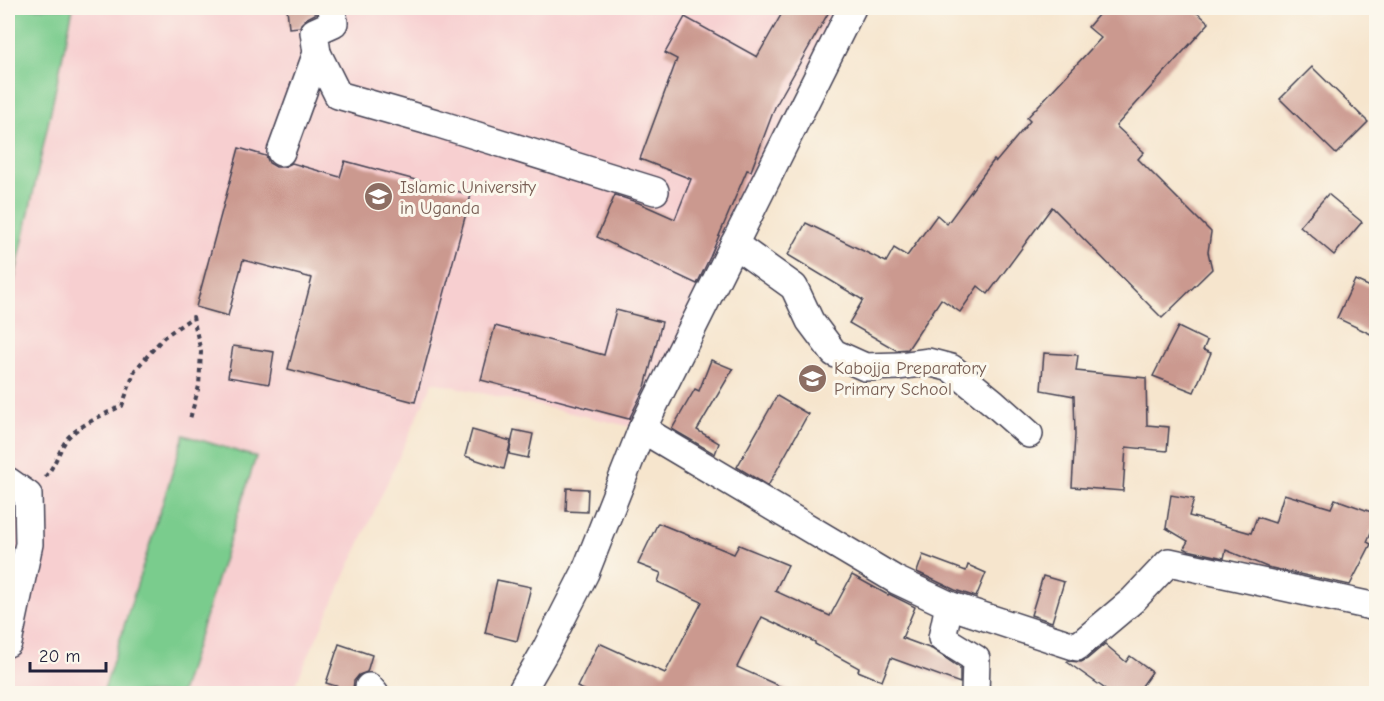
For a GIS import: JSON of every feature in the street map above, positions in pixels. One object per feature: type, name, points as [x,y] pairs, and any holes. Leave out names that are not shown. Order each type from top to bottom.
[{"type":"street","points":[[332,8],[334,23],[314,32],[316,53],[338,95]]},
{"type":"street","points":[[520,693],[545,651],[585,573],[642,429],[852,8]]},
{"type":"street","points":[[281,152],[316,53]]},
{"type":"street","points":[[303,92],[338,95],[655,191]]},
{"type":"street","points":[[734,244],[794,287],[810,321],[834,352],[865,367],[928,362],[951,368],[1029,434]]},
{"type":"street","points":[[642,429],[896,580],[949,606],[1077,647],[1133,600],[1168,562],[1377,607]]},
{"type":"street","points":[[8,643],[28,544],[18,488]]},
{"type":"street","points":[[949,606],[942,638],[976,660],[975,693]]},
{"type":"path","points":[[18,488],[52,470],[67,438],[95,418],[122,406],[135,370],[164,337],[193,316],[201,352],[199,386],[190,419]]},
{"type":"shaded area","name":"Islamic University in Uganda","points":[[8,8],[839,8],[642,429],[433,382],[291,694],[8,693]]},
{"type":"green space","points":[[8,8],[73,8],[8,310]]},
{"type":"green space","points":[[184,435],[256,457],[181,693],[103,693]]},
{"type":"building","points":[[287,8],[317,8],[317,13],[307,18],[300,27],[289,28]]},
{"type":"building","points":[[785,8],[831,8],[775,107],[751,171],[747,170],[697,284],[597,237],[615,195],[675,219],[691,179],[640,159],[677,59],[665,53],[685,17],[757,57]]},
{"type":"building","points":[[1104,8],[1188,8],[1209,23],[1116,126],[1144,152],[1138,159],[1211,232],[1208,252],[1212,269],[1162,318],[1052,207],[988,294],[978,286],[960,312],[941,299],[908,349],[896,350],[849,323],[863,300],[788,255],[806,223],[886,262],[894,248],[907,256],[937,215],[947,224],[994,160],[996,162],[1030,121],[1027,118],[1101,38],[1088,27]]},
{"type":"building","points":[[1312,67],[1368,122],[1336,154],[1280,99]]},
{"type":"building","points":[[239,148],[266,156],[269,163],[276,167],[284,167],[292,163],[340,177],[345,161],[471,195],[415,402],[288,369],[312,278],[243,260],[228,316],[196,307]]},
{"type":"building","points":[[1328,194],[1362,222],[1334,255],[1300,226]]},
{"type":"building","points":[[1355,280],[1377,290],[1377,337],[1337,318]]},
{"type":"building","points":[[616,310],[662,322],[645,387],[629,419],[481,380],[495,326],[604,355]]},
{"type":"building","points":[[1178,327],[1207,341],[1203,350],[1211,353],[1194,392],[1153,376]]},
{"type":"building","points":[[233,346],[274,352],[269,384],[228,377]]},
{"type":"building","points":[[1044,353],[1078,355],[1076,371],[1146,378],[1147,425],[1169,427],[1167,451],[1126,447],[1123,491],[1072,487],[1075,435],[1074,396],[1041,390]]},
{"type":"building","points":[[711,360],[733,369],[697,430],[719,443],[715,454],[672,429],[695,389],[699,391]]},
{"type":"building","points":[[777,396],[808,414],[768,486],[737,467]]},
{"type":"building","points":[[472,430],[511,441],[504,469],[465,456]]},
{"type":"building","points":[[514,430],[533,434],[528,458],[509,454]]},
{"type":"building","points":[[567,488],[588,489],[587,512],[566,511]]},
{"type":"building","points":[[1284,494],[1331,508],[1335,499],[1377,514],[1367,542],[1371,544],[1350,585],[1267,567],[1226,550],[1224,558],[1188,550],[1184,548],[1188,541],[1166,528],[1171,495],[1194,499],[1189,516],[1251,533],[1257,517],[1275,523]]},
{"type":"building","points":[[658,523],[734,554],[739,545],[788,565],[775,591],[830,616],[852,575],[915,607],[902,638],[932,649],[960,668],[960,683],[891,658],[882,681],[858,671],[859,668],[815,642],[762,617],[737,667],[795,693],[591,693],[577,687],[599,643],[665,673],[702,602],[658,582],[661,573],[638,564]]},
{"type":"building","points":[[923,555],[966,571],[968,565],[986,573],[976,597],[917,572]]},
{"type":"building","points":[[1043,576],[1064,582],[1052,622],[1031,615]]},
{"type":"building","points":[[497,580],[531,587],[517,641],[485,633]]},
{"type":"building","points":[[339,644],[372,655],[367,672],[359,675],[354,681],[355,692],[326,683]]},
{"type":"building","points":[[1105,644],[1126,662],[1130,656],[1152,672],[1137,693],[1111,693],[1067,662],[1081,662]]},
{"type":"place","name":"Islamic University in Uganda","points":[[379,197]]},
{"type":"place","name":"Kabojja Preparatory Primary School","points":[[813,378]]}]
